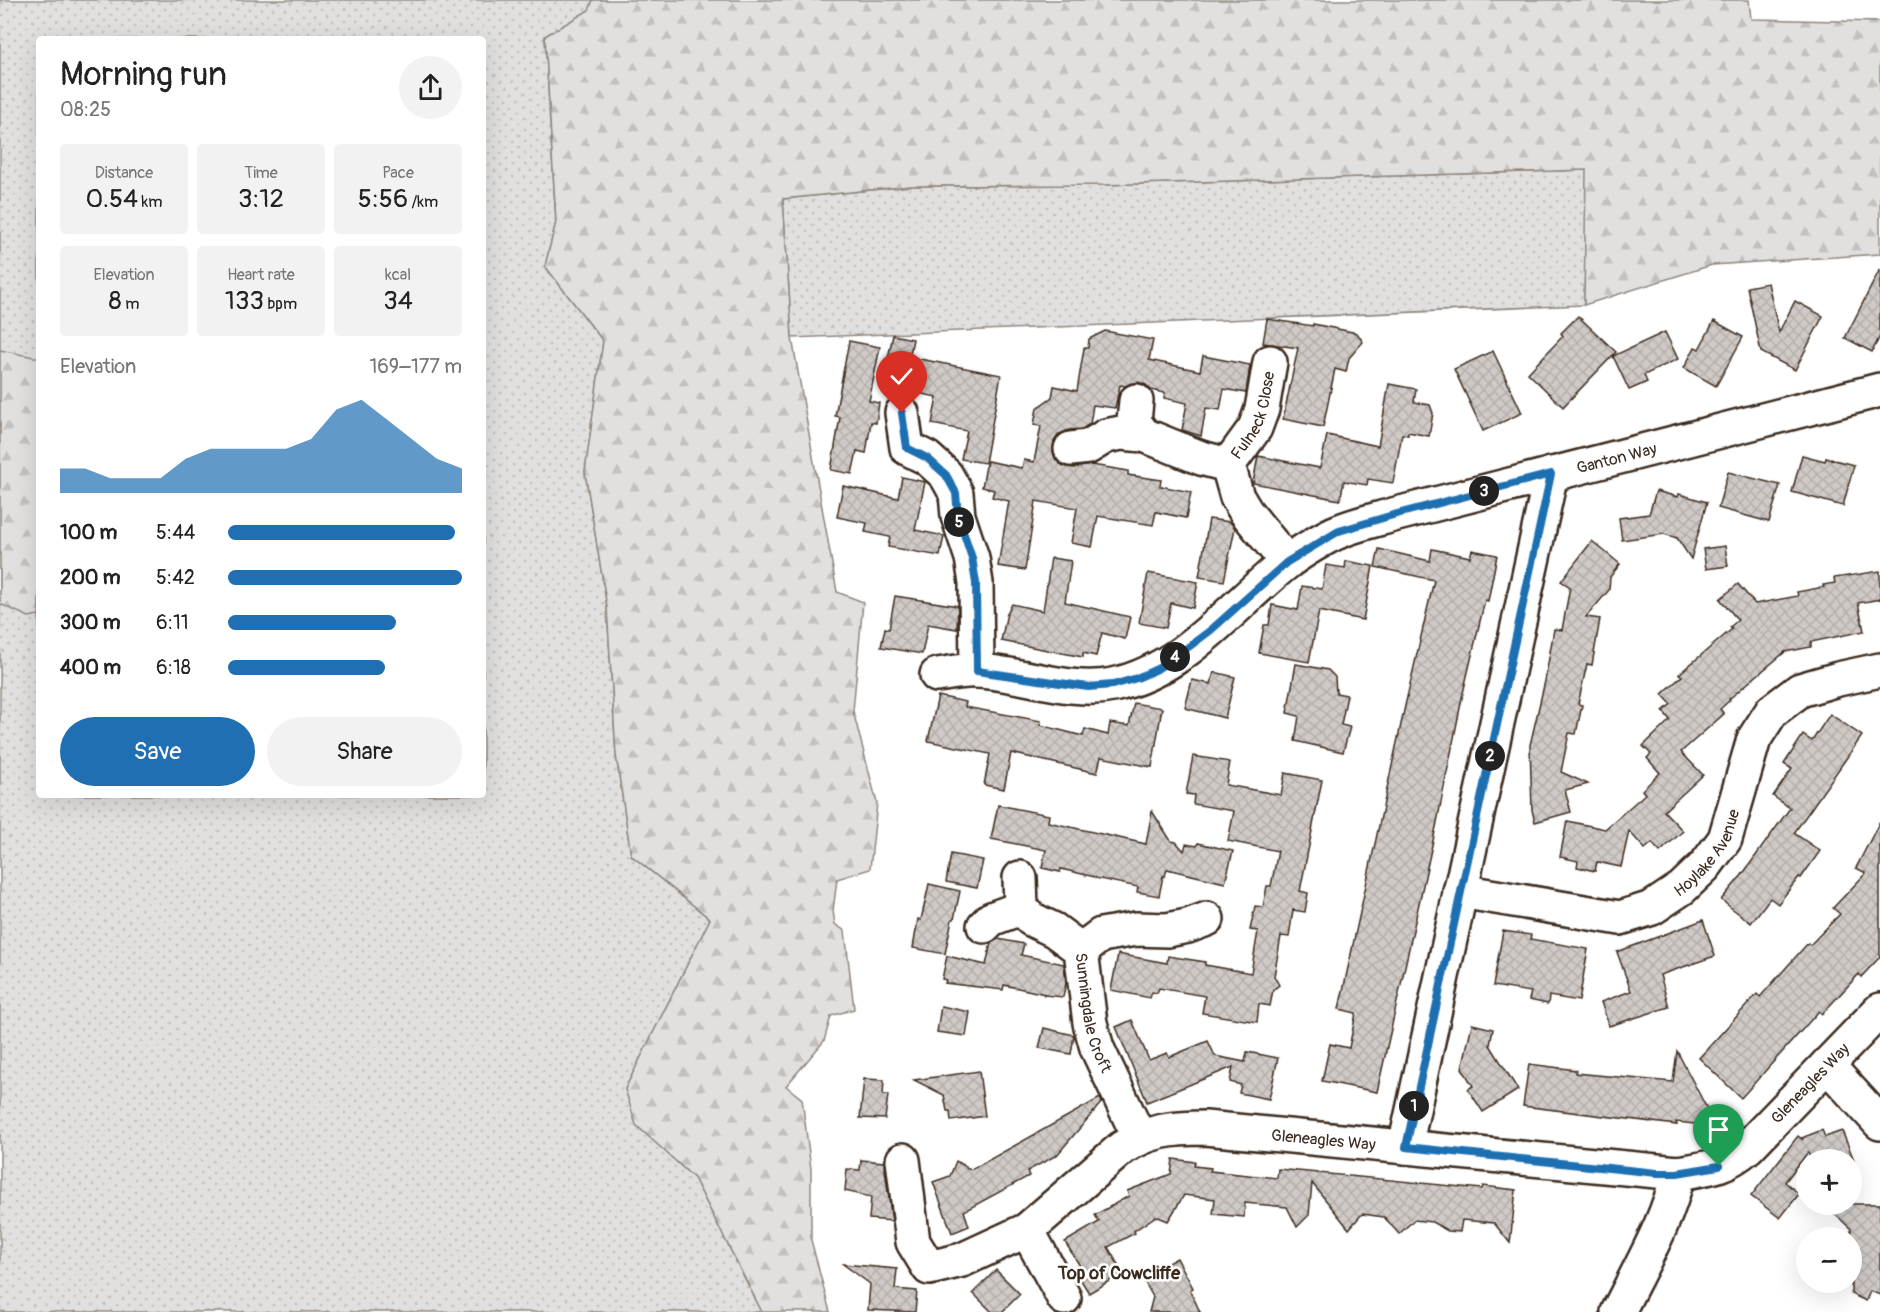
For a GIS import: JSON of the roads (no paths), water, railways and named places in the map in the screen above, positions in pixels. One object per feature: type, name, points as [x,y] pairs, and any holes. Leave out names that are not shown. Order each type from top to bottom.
[{"type":"street","name":"Fulneck Close","points":[[1227,465],[1255,428],[1262,409],[1270,362]]},
{"type":"street","name":"Ganton Way","points":[[938,675],[977,671],[1088,687],[1113,685],[1137,678],[1157,669],[1202,637],[1287,562],[1339,531],[1393,515],[1880,390]]},
{"type":"street","points":[[1136,401],[1134,422],[1144,435]]},
{"type":"street","points":[[902,413],[898,454],[927,458],[946,475],[956,493],[958,516],[972,558],[976,583],[977,671]]},
{"type":"street","points":[[1071,449],[1088,447],[1106,436],[1121,433],[1144,435]]},
{"type":"street","name":"Fulneck Close","points":[[1144,435],[1202,458],[1227,465]]},
{"type":"street","name":"Fulneck Close","points":[[1227,465],[1246,512],[1287,562]]},
{"type":"street","points":[[1406,1147],[1551,474]]},
{"type":"street","name":"Hoylake Avenue","points":[[1460,891],[1620,918],[1652,908],[1682,888],[1705,866],[1725,839],[1754,739],[1772,711],[1800,690],[1880,670]]},
{"type":"street","name":"Sunningdale Croft","points":[[984,926],[1020,893],[1031,919],[1054,930],[1081,950],[1090,1023],[1097,1048],[1139,1137]]},
{"type":"street","points":[[1081,950],[1101,935],[1136,929],[1167,930],[1207,919]]},
{"type":"street","name":"Gleneagles Way","points":[[903,1160],[913,1242],[929,1268],[962,1260],[1027,1230],[1122,1148],[1139,1137],[1174,1128],[1205,1128],[1677,1173],[1719,1166],[1734,1159],[1880,1010]]},
{"type":"street","points":[[1827,1065],[1880,1123]]},
{"type":"street","points":[[1618,1312],[1668,1208],[1677,1173]]},
{"type":"street","points":[[1027,1230],[1064,1298]]},
{"type":"district","name":"Top of Cowcliffe","points":[[1119,1273]]}]
